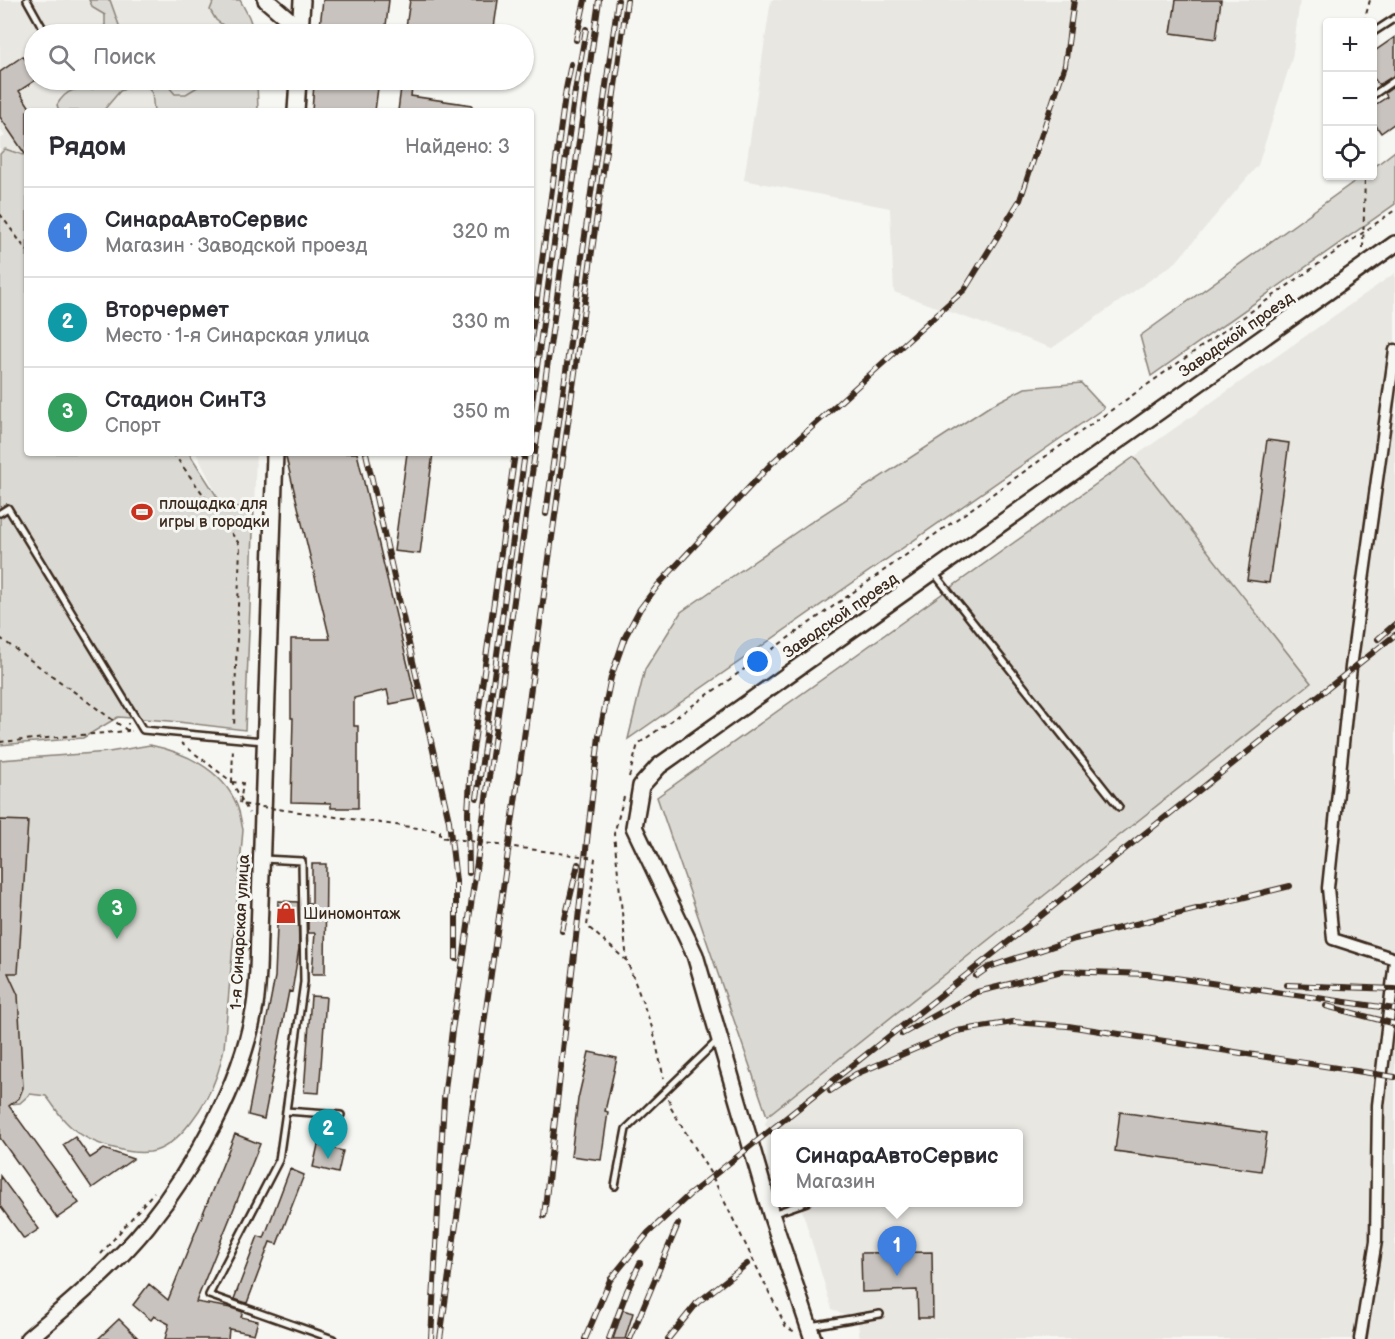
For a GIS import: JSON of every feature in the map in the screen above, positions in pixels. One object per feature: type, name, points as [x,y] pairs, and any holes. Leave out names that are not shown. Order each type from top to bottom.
[{"type":"street","points":[[266,0],[292,24]]},
{"type":"street","points":[[301,24],[302,0]]},
{"type":"street","points":[[296,108],[297,90]]},
{"type":"street","name":"Заводской проезд","points":[[808,1333],[695,955],[634,826],[641,786],[659,766],[1395,244]]},
{"type":"street","points":[[1360,1339],[1376,1240],[1378,1105],[1395,960],[1333,939],[1328,888],[1351,667],[1395,350]]},
{"type":"street","name":"1-я Синарская улица","points":[[30,1338],[92,1283],[146,1227],[170,1195],[227,1097],[243,1054],[255,1010],[275,456]]},
{"type":"lane","points":[[27,0],[40,24]]},
{"type":"lane","points":[[1377,30],[1395,18]]},
{"type":"lane","points":[[1377,93],[1395,80]]},
{"type":"lane","points":[[0,513],[8,508],[143,730],[266,741]]},
{"type":"lane","points":[[933,572],[1119,807]]},
{"type":"lane","points":[[262,859],[302,861],[303,982],[279,1160],[209,1295],[333,1339]]},
{"type":"lane","points":[[615,1186],[626,1129],[720,1038]]},
{"type":"lane","points":[[286,1111],[341,1115]]},
{"type":"lane","points":[[771,1214],[794,1207]]},
{"type":"lane","points":[[808,1333],[880,1314]]},
{"type":"path","points":[[1365,18],[1370,0]]},
{"type":"path","points":[[1363,266],[1365,180]]},
{"type":"path","points":[[0,214],[24,247]]},
{"type":"path","points":[[175,456],[240,545],[234,734]]},
{"type":"path","points":[[0,638],[128,730],[138,733]]},
{"type":"path","points":[[0,742],[128,730]]},
{"type":"path","points":[[180,742],[232,782],[250,815]]},
{"type":"path","points":[[232,782],[233,746]]},
{"type":"path","points":[[232,782],[243,783],[240,804],[440,831],[440,837],[595,858],[586,926],[627,961],[653,1030],[671,1108],[712,1176],[786,1327],[808,1333]]},
{"type":"path","points":[[99,1256],[156,1188]]},
{"type":"shaded area","points":[[0,0],[236,0],[245,24],[24,24],[24,90],[246,90],[245,108],[24,108],[24,195],[0,161],[0,139],[5,136],[0,129]]},
{"type":"shaded area","points":[[89,0],[110,0],[119,24],[105,24],[105,15],[93,8]]},
{"type":"shaded area","points":[[214,0],[240,0],[251,24],[221,24],[210,10]]},
{"type":"shaded area","points":[[771,0],[1300,0],[1292,58],[1258,165],[1176,262],[1052,348],[894,292],[890,208],[744,180]]},
{"type":"shaded area","points":[[75,90],[122,90],[106,108],[58,108],[57,105],[68,93]]},
{"type":"shaded area","points":[[150,90],[172,90],[175,94],[186,94],[193,90],[257,90],[258,108],[154,108]]},
{"type":"shaded area","points":[[5,149],[24,154],[24,456],[191,456],[223,506],[254,508],[245,730],[118,717],[83,738],[0,745],[0,154]]},
{"type":"shaded area","points":[[1395,151],[1395,204],[1151,376],[1140,336],[1356,180],[1377,180],[1377,165]]},
{"type":"shaded area","points":[[1395,273],[1395,1339],[860,1339],[858,1323],[832,1309],[801,1207],[1023,1207],[1023,1129],[771,1129],[771,1132],[765,1124],[768,1116],[1311,683],[1134,457]]},
{"type":"shaded area","points":[[1081,383],[1104,408],[628,739],[645,669],[681,612],[808,524],[990,406],[1025,388]]},
{"type":"shaded area","points":[[198,456],[256,456],[254,508],[223,506]]},
{"type":"shaded area","points":[[1134,457],[1311,683],[767,1116],[657,797]]},
{"type":"shaded area","points":[[150,745],[188,757],[221,781],[236,803],[243,830],[224,1048],[218,1072],[207,1097],[182,1133],[161,1149],[138,1152],[111,1147],[83,1136],[60,1116],[46,1096],[30,1094],[20,1103],[0,1105],[0,760],[109,752]]},
{"type":"building","points":[[323,0],[389,0],[386,24],[320,24]]},
{"type":"building","points":[[410,0],[498,0],[494,24],[406,24]]},
{"type":"building","points":[[1176,0],[1221,0],[1216,39],[1171,33]]},
{"type":"building","points":[[1395,37],[1395,75],[1379,85],[1377,82],[1377,50]]},
{"type":"building","points":[[23,56],[24,88],[19,91],[30,108],[24,108],[24,153],[0,117],[0,72]]},
{"type":"building","points":[[1395,86],[1395,123],[1381,133],[1377,127],[1377,104],[1387,97],[1385,93]]},
{"type":"building","points":[[314,90],[378,90],[375,108],[312,108]]},
{"type":"building","points":[[401,90],[412,90],[411,96],[472,105],[472,108],[398,108]]},
{"type":"building","points":[[1267,440],[1289,443],[1269,583],[1247,580]]},
{"type":"building","points":[[286,456],[358,456],[416,699],[390,704],[387,690],[354,698],[354,726],[358,726],[358,808],[331,808],[331,803],[291,802],[293,718],[291,718],[291,639],[330,639]]},
{"type":"building","points":[[407,456],[433,456],[420,554],[394,551]]},
{"type":"building","points":[[0,820],[28,821],[18,973],[8,973],[18,995],[23,1088],[19,1098],[9,1106],[79,1203],[57,1218],[0,1138]]},
{"type":"building","points":[[312,864],[326,864],[325,974],[312,974],[315,933],[308,933],[308,903],[312,903]]},
{"type":"building","points":[[278,901],[298,902],[299,948],[292,992],[289,991],[264,1119],[248,1115],[275,977]]},
{"type":"building","points":[[311,996],[326,997],[319,1093],[304,1092]]},
{"type":"building","points":[[589,1052],[617,1058],[605,1111],[608,1112],[601,1160],[571,1156],[578,1099]]},
{"type":"building","points":[[1120,1112],[1267,1133],[1261,1171],[1115,1151]]},
{"type":"building","points":[[235,1134],[260,1144],[196,1302],[243,1312],[241,1317],[258,1321],[254,1334],[229,1329],[228,1339],[165,1339],[169,1324],[154,1316],[151,1320],[133,1305],[149,1284],[168,1300]]},
{"type":"building","points":[[75,1137],[90,1158],[104,1149],[133,1159],[92,1188],[63,1145]]},
{"type":"building","points":[[318,1145],[343,1151],[338,1173],[313,1167]]},
{"type":"building","points":[[290,1169],[304,1175],[277,1244],[270,1242],[247,1303],[234,1299],[258,1236],[264,1238]]},
{"type":"building","points":[[0,1176],[39,1229],[24,1239],[0,1206]]},
{"type":"building","points":[[932,1252],[933,1318],[918,1318],[917,1290],[862,1292],[861,1253]]},
{"type":"building","points":[[623,1310],[633,1313],[625,1339],[613,1339]]},
{"type":"building","points":[[119,1319],[139,1339],[98,1339]]},
{"type":"railway","points":[[576,40],[585,0]]},
{"type":"railway","points":[[431,1339],[444,1099],[452,1030],[599,0]]},
{"type":"railway","points":[[546,514],[618,0]]},
{"type":"railway","points":[[440,1339],[627,0]]},
{"type":"railway","points":[[544,1216],[599,736],[611,677],[625,637],[640,609],[658,585],[772,463],[965,289],[1020,200],[1065,65],[1074,0]]},
{"type":"railway","points":[[534,388],[575,91],[586,29]]},
{"type":"railway","points":[[534,318],[571,64]]},
{"type":"railway","points":[[367,456],[449,821],[456,881],[456,959]]},
{"type":"railway","points":[[469,873],[468,812],[471,764],[515,456]]},
{"type":"railway","points":[[477,798],[525,456]]},
{"type":"railway","points":[[1378,639],[1395,624]]},
{"type":"railway","points":[[772,1129],[1395,635]]},
{"type":"railway","points":[[562,931],[578,864]]},
{"type":"railway","points":[[976,976],[989,967],[1075,939],[1290,886]]},
{"type":"railway","points":[[902,1034],[977,992],[1062,971],[1147,974],[1395,1009]]},
{"type":"railway","points":[[1287,985],[1395,989]]},
{"type":"railway","points":[[1326,1006],[1395,1024]]},
{"type":"railway","points":[[830,1091],[856,1074],[957,1031],[1013,1022],[1068,1026],[1395,1077]]},
{"type":"railway","points":[[585,1339],[610,1280],[648,1233],[689,1195],[771,1130]]},
{"type":"railway","points":[[630,1339],[678,1224]]},
{"type":"railway","points":[[609,1339],[640,1263]]},
{"type":"railway","points":[[668,1339],[697,1303],[747,1264]]},
{"type":"place","name":"площадка для игры в городки","points":[[142,512]]},
{"type":"place","name":"Шиномонтаж","points":[[286,913]]},
{"type":"place","name":"Стадион СинТЗ","points":[[117,939]]},
{"type":"place","name":"Вторчермет","points":[[328,1159]]},
{"type":"place","name":"СинараАвтоСервис","points":[[897,1276]]}]
